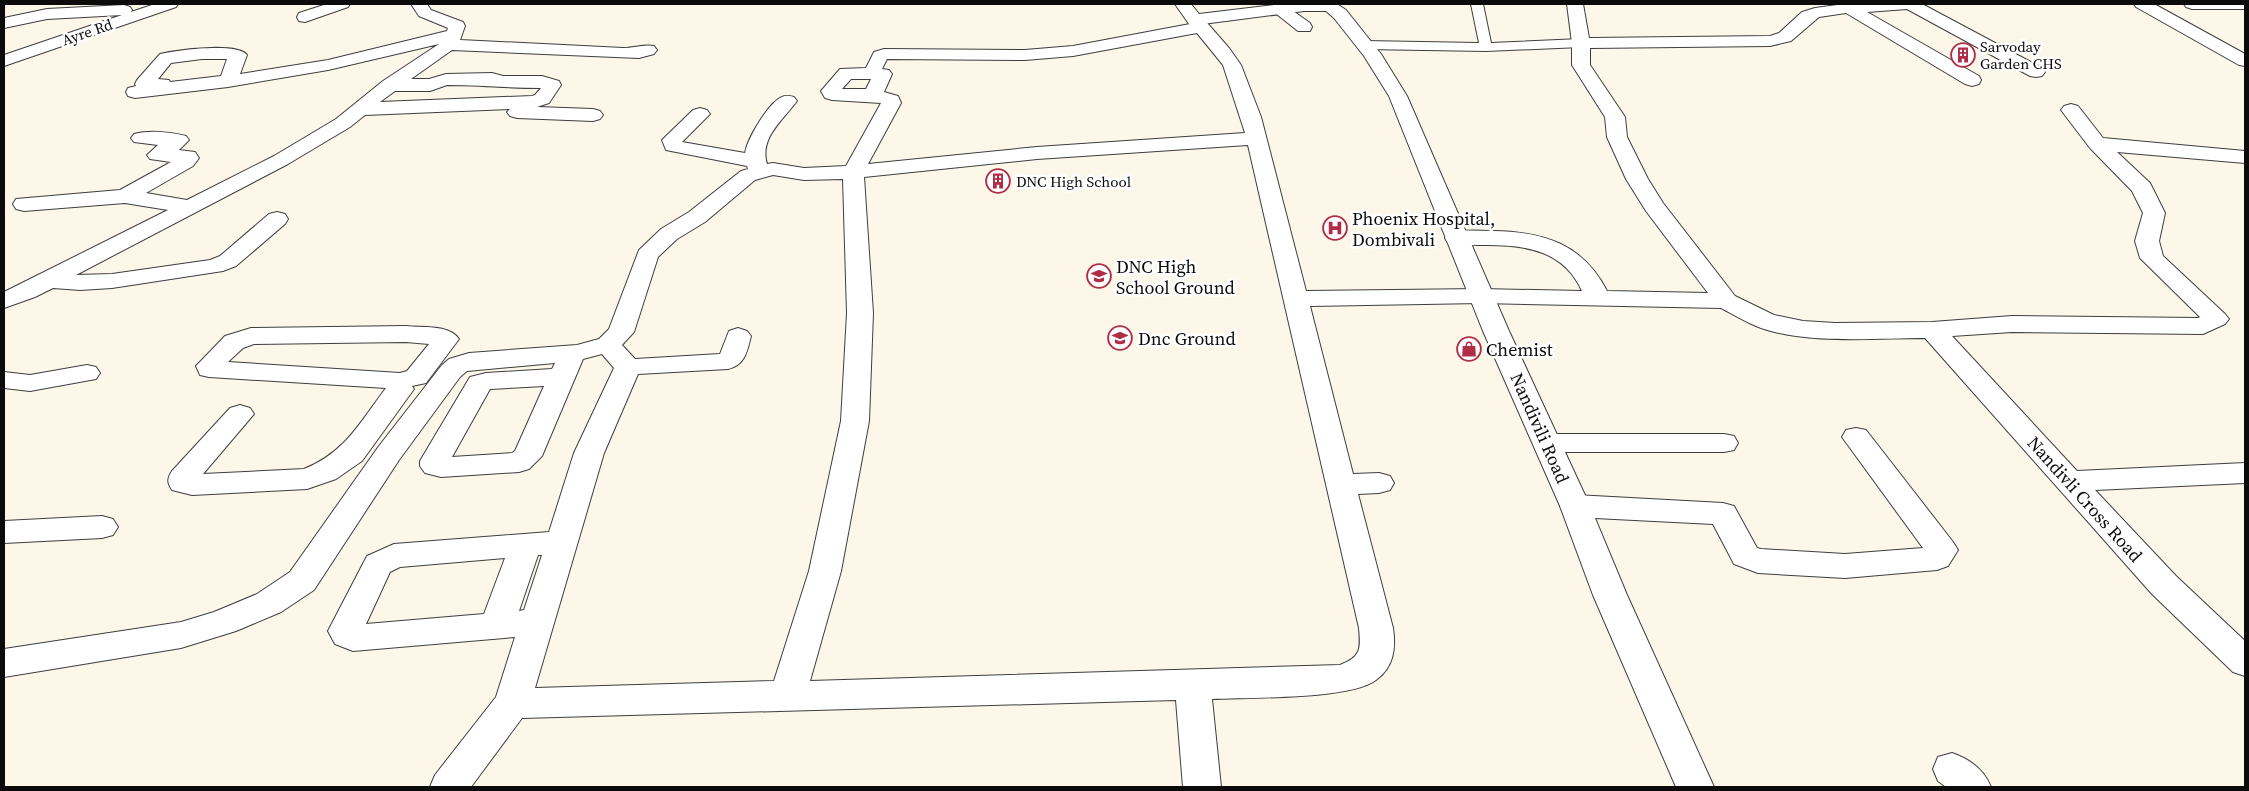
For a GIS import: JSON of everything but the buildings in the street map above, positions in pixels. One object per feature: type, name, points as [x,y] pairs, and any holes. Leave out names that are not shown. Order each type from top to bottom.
[{"type":"street","name":"Ayre Rd","points":[[4,61],[170,4]]},
{"type":"street","points":[[305,17],[342,4]]},
{"type":"street","points":[[4,301],[15,291],[49,280],[281,160],[358,112],[390,85],[436,56],[452,40],[457,26],[425,14],[419,4]]},
{"type":"street","points":[[512,703],[1193,685],[1340,679],[1363,671],[1375,659],[1378,643],[1376,628],[1256,138],[1232,65],[1183,4]]},
{"type":"street","points":[[1478,4],[1486,47]]},
{"type":"street","points":[[1575,4],[1582,43],[1581,65],[1615,117],[1616,137],[1637,179],[1654,206],[1726,301]]},
{"type":"street","points":[[1364,45],[1486,47],[1582,43],[1778,40],[1785,37],[1810,14],[1849,8],[1911,4],[2036,72]]},
{"type":"street","points":[[2142,4],[2245,61]]},
{"type":"street","points":[[2192,4],[2245,4]]},
{"type":"street","name":"Nandivili Road","points":[[874,67],[880,56],[884,54],[1025,55],[1073,51],[1198,24],[1304,6],[1330,6],[1340,14],[1372,54],[1398,96],[1456,238],[1576,506],[1610,595],[1695,787]]},
{"type":"street","points":[[1849,8],[1972,80]]},
{"type":"street","points":[[1280,9],[1304,27]]},
{"type":"street","points":[[4,23],[46,14],[152,10]]},
{"type":"street","points":[[135,92],[328,65],[452,40],[624,53],[639,53],[648,50]]},
{"type":"street","points":[[358,112],[534,102],[542,99],[552,85],[542,82],[502,82],[492,79],[446,80],[430,85],[390,85]]},
{"type":"street","points":[[787,696],[825,570],[855,421],[860,313],[853,172],[891,103],[891,100],[888,98],[872,96]]},
{"type":"street","points":[[449,787],[512,703],[618,356],[621,332],[647,255],[669,234],[697,217],[748,176],[757,166],[756,144],[761,134],[787,101]]},
{"type":"street","points":[[358,112],[496,106],[511,112],[593,115]]},
{"type":"street","points":[[1294,299],[1481,296],[1726,301],[1766,321],[1803,329],[1835,331],[1932,330],[2012,324],[2203,326],[2216,319],[2152,258],[2147,241],[2154,213],[2142,188],[2097,144],[2071,110]]},
{"type":"street","points":[[700,114],[672,140],[672,146],[757,166],[804,174],[853,172],[1037,153],[1256,138]]},
{"type":"street","points":[[125,196],[186,162],[189,158],[188,156],[157,155],[179,140],[141,138]]},
{"type":"street","points":[[2097,144],[2243,159]]},
{"type":"street","points":[[24,204],[125,196],[190,207]]},
{"type":"street","points":[[49,280],[80,283],[112,281],[215,266],[228,261],[277,219]]},
{"type":"street","points":[[1456,238],[1498,246],[1528,239],[1552,247],[1579,265],[1598,298]]},
{"type":"street","name":"Nandivli Cross Road","points":[[1932,330],[2164,585],[2245,662]]},
{"type":"street","points":[[4,663],[181,635],[224,622],[269,603],[302,580],[389,454],[437,376],[446,339],[443,337],[406,334],[250,336],[234,342],[209,366],[209,369],[213,371],[400,381],[416,377],[437,376]]},
{"type":"street","points":[[312,389],[400,389],[469,362],[498,370],[567,365],[618,356],[728,361],[732,357],[738,336]]},
{"type":"street","points":[[498,370],[476,388],[435,461],[435,466],[519,462],[524,460],[567,365]]},
{"type":"street","points":[[4,380],[30,382],[87,373]]},
{"type":"street","points":[[240,414],[183,478],[183,483],[192,485],[307,479],[324,474],[342,463],[352,454],[400,389]]},
{"type":"street","points":[[1576,506],[1723,514],[1745,556],[1758,562],[1845,566],[1937,558],[1942,550],[1856,438]]},
{"type":"street","points":[[1547,443],[1724,443]]},
{"type":"street","points":[[352,454],[389,454]]},
{"type":"street","points":[[2069,481],[2245,473]]},
{"type":"street","points":[[1340,484],[1379,483]]},
{"type":"street","points":[[4,532],[102,527]]},
{"type":"street","points":[[536,622],[353,638],[347,635],[345,630],[378,564],[386,559],[394,556],[560,542]]},
{"type":"street","points":[[496,626],[526,545]]},
{"type":"street","points":[[1193,685],[1202,787]]},
{"type":"place","name":"Sarvoday Garden CHS","points":[[1963,55]]},
{"type":"place","name":"DNC High School","points":[[998,181]]},
{"type":"place","name":"Phoenix Hospital, Dombivali","points":[[1335,228]]},
{"type":"place","name":"DNC High School Ground","points":[[1099,276]]},
{"type":"place","name":"Dnc Ground","points":[[1120,338]]},
{"type":"place","name":"Chemist","points":[[1469,349]]}]
